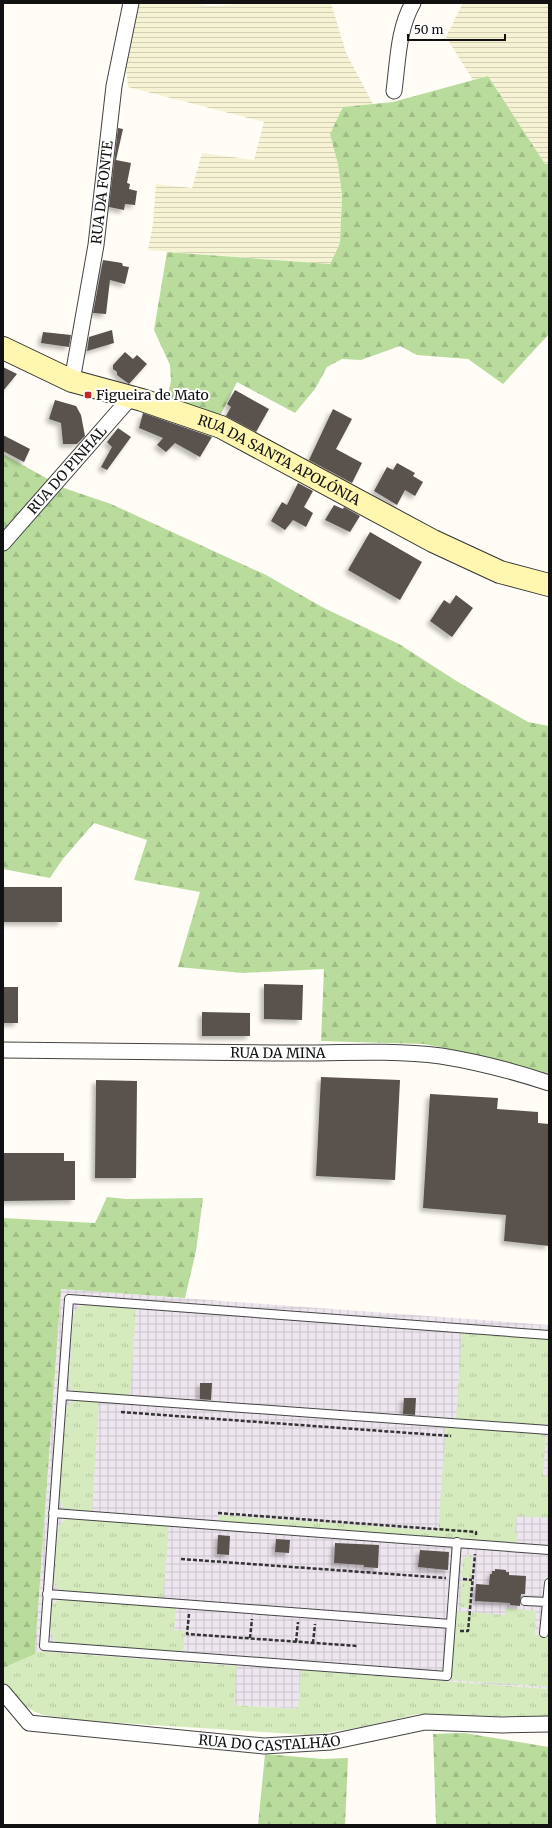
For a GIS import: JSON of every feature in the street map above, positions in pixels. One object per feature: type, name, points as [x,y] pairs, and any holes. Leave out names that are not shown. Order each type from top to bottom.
[{"type":"street","name":"RUA DA FONTE","points":[[72,381],[96,245],[114,86],[131,3]]},
{"type":"street","points":[[394,91],[400,39],[407,14],[413,3]]},
{"type":"street","name":"RUA DA SANTA APOLÓNIA","points":[[3,348],[72,381],[131,397],[221,427],[434,541],[500,572],[549,586]]},
{"type":"street","name":"RUA DO PINHAL","points":[[3,543],[131,397]]},
{"type":"street","name":"RUA DA MINA","points":[[3,1050],[311,1054],[375,1052],[432,1056],[483,1064],[517,1072],[549,1083]]},
{"type":"street","name":"RUA DO CASTALHÃO","points":[[3,1692],[29,1723],[264,1746],[331,1742],[425,1722],[502,1725],[549,1724]]},
{"type":"lane","points":[[457,1542],[447,1676],[44,1646],[69,1299],[549,1335]]},
{"type":"lane","points":[[62,1395],[549,1430]]},
{"type":"lane","points":[[54,1513],[549,1550]]},
{"type":"lane","points":[[544,1634],[549,1583]]},
{"type":"lane","points":[[47,1594],[451,1627]]},
{"type":"lane","points":[[525,1601],[547,1602]]},
{"type":"path","points":[[121,1412],[451,1436]]},
{"type":"path","points":[[218,1514],[476,1532],[468,1631],[451,1627]]},
{"type":"path","points":[[180,1559],[472,1580]]},
{"type":"path","points":[[189,1611],[187,1634],[358,1646]]},
{"type":"path","points":[[250,1638],[252,1616]]},
{"type":"path","points":[[296,1642],[298,1619],[304,1619]]},
{"type":"path","points":[[313,1643],[315,1620]]},
{"type":"shaded area","points":[[131,3],[187,3],[210,6],[256,3],[331,3],[346,53],[373,104],[343,107],[338,164],[342,195],[340,243],[330,264],[148,250],[153,224],[156,184],[192,188],[202,153],[254,160],[264,122],[128,87],[125,58]]},
{"type":"shaded area","points":[[463,3],[549,3],[549,164],[545,164],[488,76],[473,80],[446,37]]},
{"type":"shaded area","points":[[61,1289],[549,1325],[549,1689],[302,1670],[298,1709],[234,1705],[236,1666],[35,1651]]},
{"type":"green space","points":[[488,76],[545,164],[549,164],[549,334],[503,384],[468,359],[417,355],[400,346],[361,360],[342,359],[327,367],[315,389],[295,413],[237,382],[220,416],[166,402],[171,381],[170,365],[154,330],[167,252],[330,264],[340,243],[342,195],[338,164],[330,134],[343,107],[393,102]]},
{"type":"green space","points":[[3,454],[64,488],[111,504],[266,575],[322,607],[399,644],[458,682],[528,722],[549,726],[549,1081],[445,1048],[423,1044],[321,1041],[324,969],[243,973],[178,967],[200,892],[134,880],[147,840],[94,823],[62,860],[50,878],[3,869]]},
{"type":"green space","points":[[107,1197],[126,1199],[203,1198],[196,1251],[185,1298],[61,1289],[35,1654],[3,1668],[3,1218],[95,1223]]},
{"type":"green space","points":[[86,1305],[136,1309],[130,1396],[79,1393],[71,1389],[69,1385],[73,1315],[78,1307]]},
{"type":"green space","points":[[462,1333],[549,1339],[549,1427],[456,1420]]},
{"type":"green space","points":[[76,1399],[99,1401],[92,1512],[64,1508],[59,1500],[66,1409],[67,1405]]},
{"type":"green space","points":[[446,1426],[546,1434],[543,1476],[549,1477],[549,1518],[517,1516],[515,1533],[518,1533],[517,1543],[219,1521],[219,1515],[438,1531]]},
{"type":"green space","points":[[69,1518],[169,1526],[163,1600],[60,1591],[55,1585],[54,1581],[57,1530],[62,1522]]},
{"type":"green space","points":[[467,1555],[472,1555],[471,1578],[462,1577],[463,1558],[467,1558]]},
{"type":"green space","points":[[462,1581],[471,1581],[469,1608],[460,1607]]},
{"type":"green space","points":[[64,1599],[176,1608],[174,1630],[185,1631],[183,1653],[56,1642],[50,1630],[50,1608],[53,1604]]},
{"type":"green space","points":[[505,1608],[536,1611],[535,1635],[549,1636],[549,1687],[451,1680],[456,1611],[505,1615]]},
{"type":"green space","points":[[35,1651],[237,1666],[234,1705],[298,1709],[301,1670],[549,1689],[549,1718],[418,1714],[357,1728],[310,1735],[89,1721],[48,1716],[35,1712],[21,1704],[3,1683],[3,1668],[34,1654]]},
{"type":"green space","points":[[464,1733],[549,1747],[549,1825],[436,1825],[433,1734]]},
{"type":"green space","points":[[265,1754],[323,1759],[348,1758],[345,1825],[258,1825]]},
{"type":"building","points":[[118,128],[123,129],[116,160],[131,163],[127,183],[130,184],[129,189],[137,191],[135,205],[125,204],[124,210],[109,207]]},
{"type":"building","points":[[103,260],[122,263],[123,266],[129,267],[125,284],[110,280],[106,314],[93,313]]},
{"type":"building","points":[[112,330],[114,343],[87,351],[89,337]]},
{"type":"building","points":[[43,332],[71,335],[69,347],[41,343]]},
{"type":"building","points":[[125,352],[133,359],[137,355],[147,364],[129,384],[117,375],[117,372],[113,369],[113,365]]},
{"type":"building","points":[[3,367],[17,374],[3,391]]},
{"type":"building","points":[[235,390],[269,409],[256,432],[226,416],[231,407],[227,404]]},
{"type":"building","points":[[55,400],[76,406],[81,415],[85,436],[77,444],[63,444],[61,423],[49,419]]},
{"type":"building","points":[[333,409],[352,419],[336,449],[362,463],[352,483],[309,460]]},
{"type":"building","points":[[143,413],[212,437],[200,457],[175,443],[166,452],[157,445],[163,438],[139,428]]},
{"type":"building","points":[[118,428],[131,437],[107,470],[101,467],[112,447],[107,442]]},
{"type":"building","points":[[3,435],[30,449],[24,462],[3,451]]},
{"type":"building","points":[[397,463],[415,473],[413,476],[423,482],[415,496],[405,490],[397,505],[374,491],[387,467],[393,470]]},
{"type":"building","points":[[298,483],[313,491],[304,507],[313,513],[306,527],[293,520],[285,530],[271,521],[282,502],[287,505]]},
{"type":"building","points":[[334,505],[343,509],[344,507],[360,516],[350,532],[325,520]]},
{"type":"building","points":[[370,532],[422,562],[400,600],[348,570]]},
{"type":"building","points":[[456,595],[473,608],[452,637],[430,621],[444,600],[450,604]]},
{"type":"building","points":[[3,887],[62,887],[62,922],[3,922]]},
{"type":"building","points":[[264,984],[303,985],[302,1020],[264,1019]]},
{"type":"building","points":[[3,987],[18,987],[18,1023],[3,1023]]},
{"type":"building","points":[[202,1012],[250,1013],[250,1036],[202,1036]]},
{"type":"building","points":[[321,1077],[400,1080],[395,1180],[316,1176]]},
{"type":"building","points":[[96,1080],[137,1081],[136,1178],[95,1178]]},
{"type":"building","points":[[430,1094],[498,1098],[497,1109],[538,1112],[538,1123],[549,1124],[549,1246],[504,1241],[506,1215],[423,1208]]},
{"type":"building","points":[[3,1153],[64,1153],[64,1161],[75,1161],[75,1200],[3,1201]]},
{"type":"building","points":[[200,1383],[212,1383],[211,1400],[200,1399]]},
{"type":"building","points":[[404,1398],[416,1398],[415,1415],[403,1414]]},
{"type":"building","points":[[218,1535],[230,1536],[229,1555],[217,1554]]},
{"type":"building","points":[[276,1539],[290,1540],[289,1553],[275,1552]]},
{"type":"building","points":[[335,1543],[379,1545],[378,1568],[364,1567],[364,1565],[334,1563]]},
{"type":"building","points":[[420,1550],[449,1552],[448,1570],[418,1567]]},
{"type":"building","points":[[495,1569],[506,1570],[506,1572],[509,1572],[509,1575],[526,1576],[525,1594],[521,1594],[520,1606],[510,1605],[510,1603],[475,1601],[476,1584],[489,1585],[490,1574],[492,1574],[492,1571],[495,1571]]},
{"type":"place","name":"Figueira de Mato","points":[[88,395]]}]
